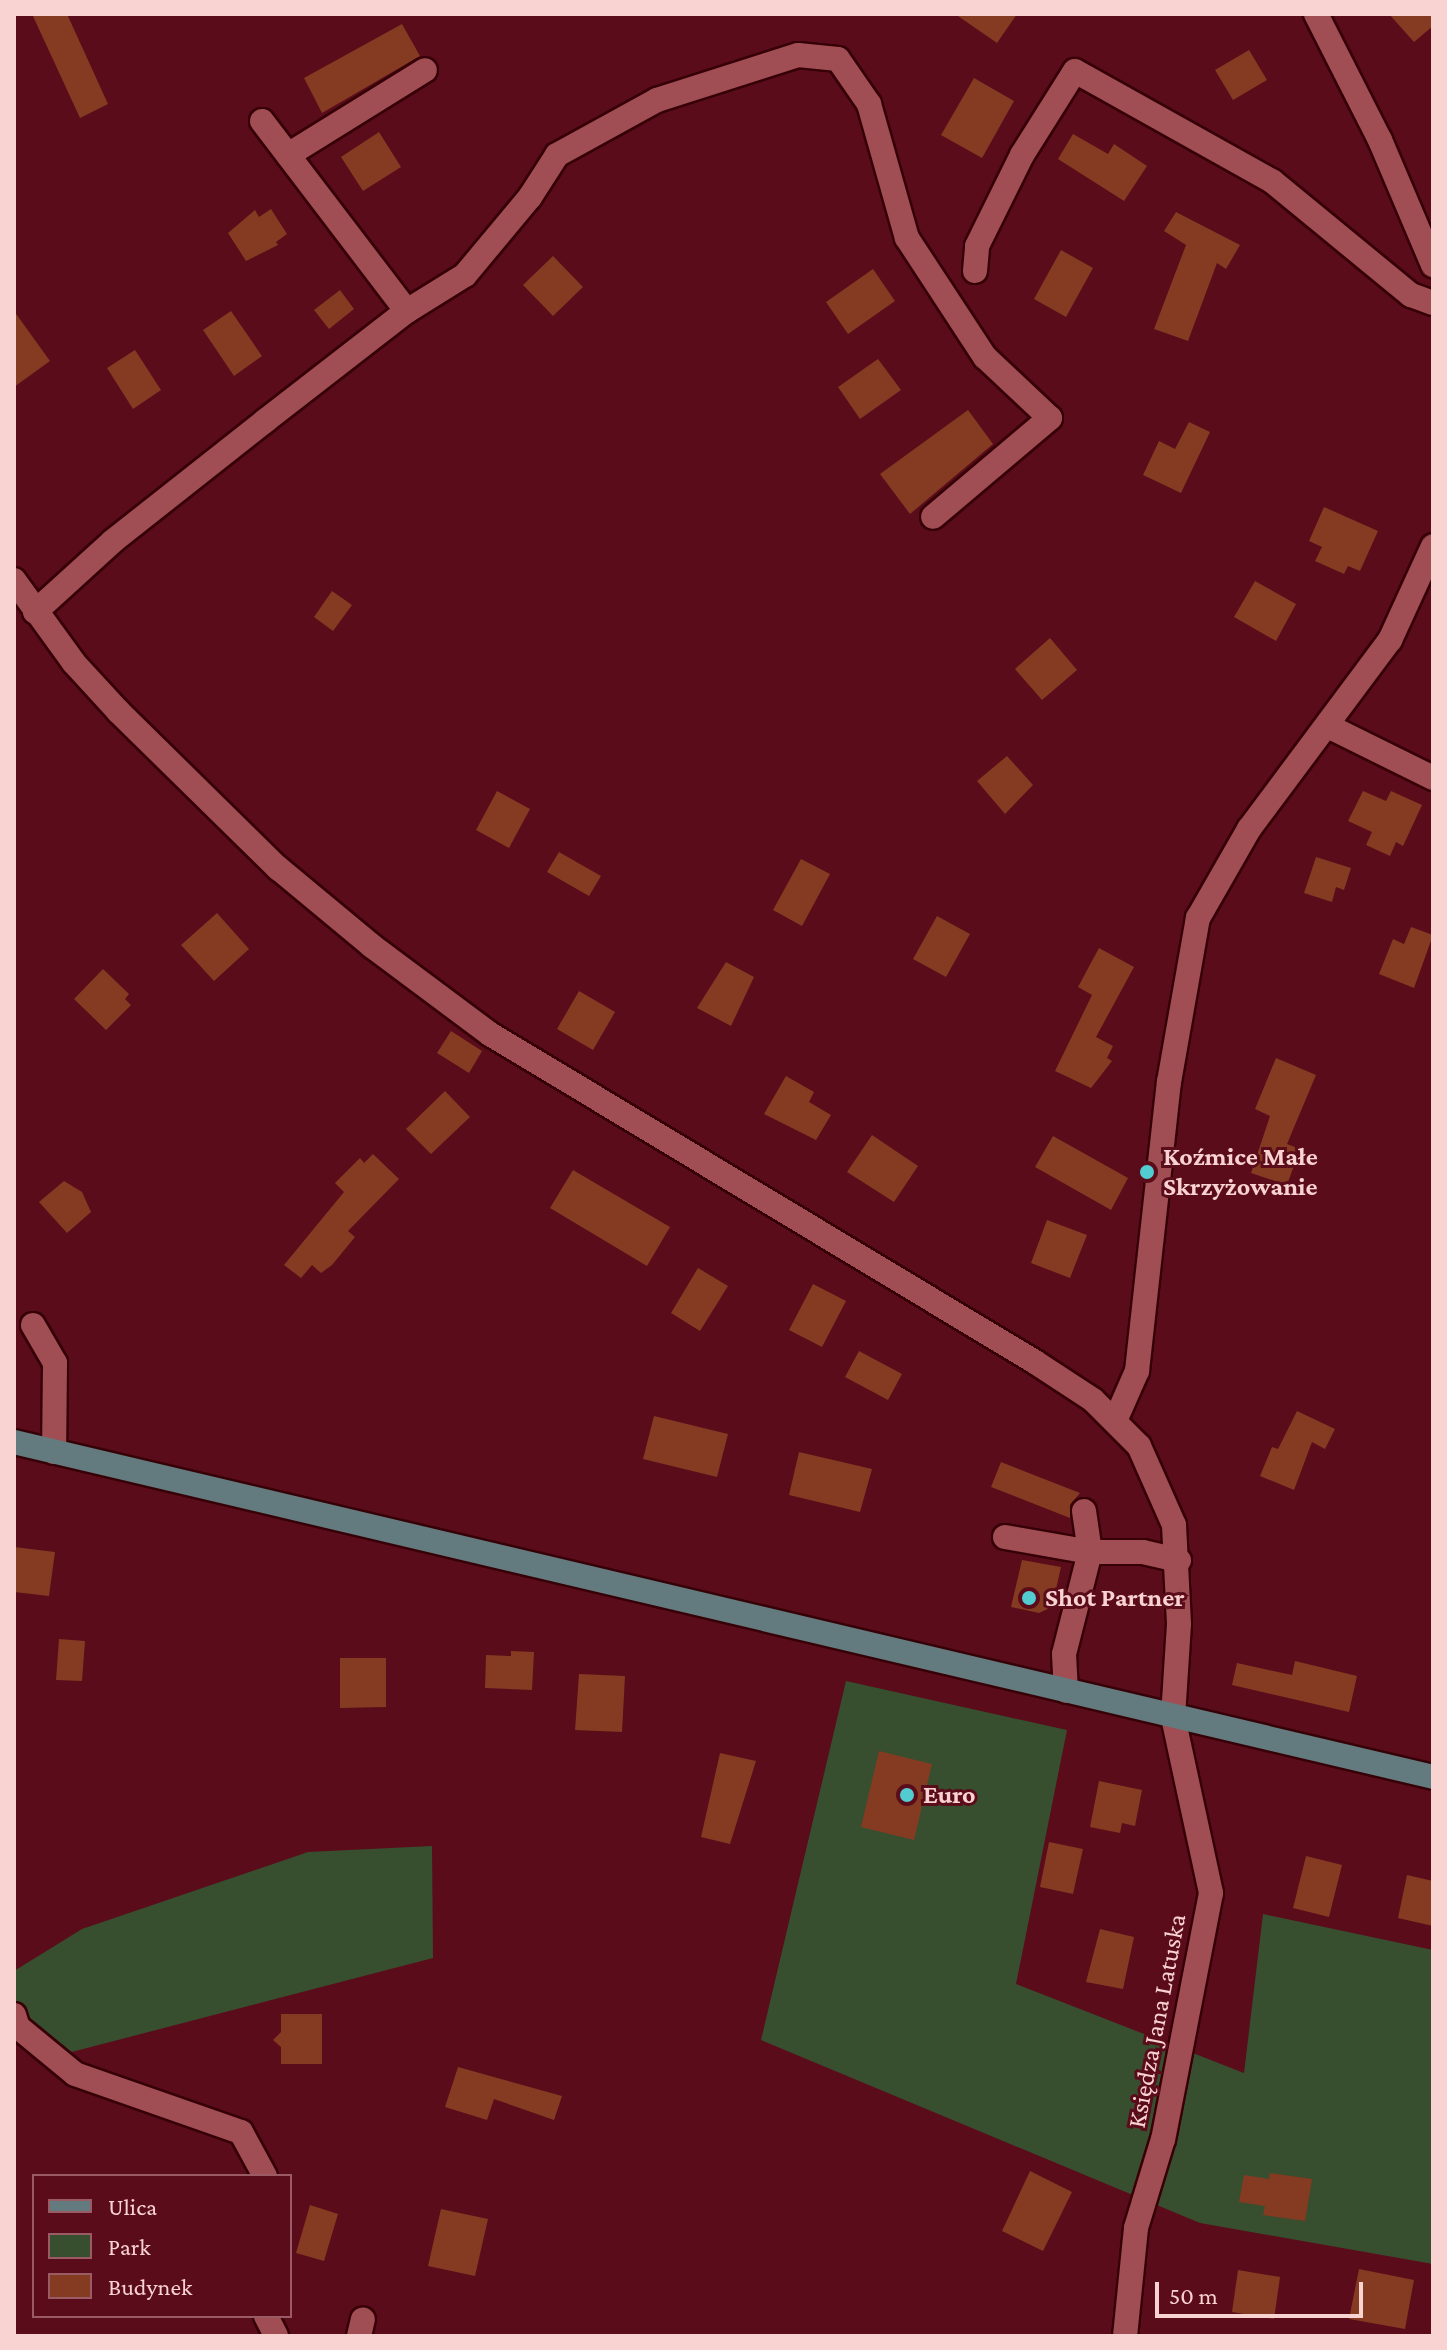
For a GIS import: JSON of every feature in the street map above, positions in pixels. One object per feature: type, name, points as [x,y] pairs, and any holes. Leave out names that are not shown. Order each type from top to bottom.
[{"type":"main road","points":[[14,1442],[1433,1777]]},
{"type":"street","points":[[1316,14],[1380,140],[1433,265]]},
{"type":"street","points":[[35,612],[124,532],[407,311],[465,275],[557,155],[657,100],[798,55],[838,59],[869,104],[907,238],[985,357],[1050,418],[933,517]]},
{"type":"street","points":[[288,155],[425,70]]},
{"type":"street","points":[[975,271],[977,246],[1022,155],[1075,71],[1272,181],[1411,295],[1433,303]]},
{"type":"street","points":[[262,121],[407,311]]},
{"type":"street","points":[[1115,1421],[1137,1371],[1169,1082],[1193,933],[1229,859],[1390,640],[1433,546]]},
{"type":"street","name":"Księdza Jana Latuska","points":[[14,580],[35,612],[131,723],[278,868],[372,946],[490,1034],[1035,1362],[1115,1421],[1151,1467],[1174,1525],[1179,1560],[1173,1717],[1211,1893],[1166,2125],[1136,2228],[1125,2336]]},
{"type":"street","points":[[1328,726],[1433,778]]},
{"type":"street","points":[[33,1325],[55,1363],[54,1452]]},
{"type":"street","points":[[1066,1691],[1064,1654],[1090,1552],[1084,1511]]},
{"type":"street","points":[[1005,1537],[1090,1552],[1143,1552],[1179,1560]]},
{"type":"street","points":[[14,2015],[18,2027],[75,2074],[241,2132],[264,2174]]},
{"type":"street","points":[[267,2318],[276,2336]]},
{"type":"green space","points":[[846,1681],[1067,1730],[1016,1984],[1244,2073],[1263,1914],[1433,1950],[1433,2264],[1200,2223],[761,2040]]},
{"type":"green space","points":[[432,1846],[433,1958],[37,2061],[14,2023],[14,1971],[82,1929],[308,1852]]},
{"type":"building","points":[[32,14],[67,14],[108,104],[80,118]]},
{"type":"building","points":[[955,14],[1017,14],[997,43]]},
{"type":"building","points":[[1389,14],[1433,14],[1433,26],[1414,42]]},
{"type":"building","points":[[402,24],[420,56],[322,113],[304,78]]},
{"type":"building","points":[[1249,50],[1267,80],[1233,100],[1215,70]]},
{"type":"building","points":[[974,78],[1014,101],[982,158],[941,135]]},
{"type":"building","points":[[379,132],[401,167],[363,191],[341,157]]},
{"type":"building","points":[[1073,134],[1108,154],[1114,144],[1147,166],[1124,201],[1058,159]]},
{"type":"building","points":[[271,209],[287,234],[276,242],[278,245],[246,261],[228,233],[255,210],[259,217]]},
{"type":"building","points":[[1176,212],[1240,245],[1226,269],[1217,263],[1188,341],[1154,329],[1186,245],[1164,231]]},
{"type":"building","points":[[1061,250],[1093,268],[1066,317],[1034,299]]},
{"type":"building","points":[[553,256],[583,287],[553,316],[523,285]]},
{"type":"building","points":[[873,269],[895,301],[848,334],[826,302]]},
{"type":"building","points":[[340,290],[354,309],[329,329],[314,310]]},
{"type":"building","points":[[14,311],[50,361],[14,387]]},
{"type":"building","points":[[231,311],[262,356],[234,376],[203,330]]},
{"type":"building","points":[[135,350],[161,390],[133,409],[107,368]]},
{"type":"building","points":[[878,359],[901,390],[860,419],[838,387]]},
{"type":"building","points":[[968,410],[993,444],[910,514],[880,474]]},
{"type":"building","points":[[1189,422],[1210,432],[1181,493],[1143,475],[1159,441],[1175,449]]},
{"type":"building","points":[[1324,507],[1378,531],[1360,571],[1348,566],[1344,574],[1315,561],[1322,547],[1309,541]]},
{"type":"building","points":[[1255,581],[1296,604],[1276,641],[1234,617]]},
{"type":"building","points":[[332,591],[352,605],[333,631],[314,617]]},
{"type":"building","points":[[1050,638],[1077,670],[1042,700],[1015,669]]},
{"type":"building","points":[[1007,756],[1033,785],[1005,814],[977,781]]},
{"type":"building","points":[[497,791],[530,809],[509,848],[476,830]]},
{"type":"building","points":[[1363,791],[1386,801],[1391,791],[1422,805],[1403,846],[1396,842],[1390,856],[1366,845],[1372,832],[1348,821]]},
{"type":"building","points":[[559,852],[601,876],[589,896],[547,872]]},
{"type":"building","points":[[1316,857],[1351,868],[1344,890],[1336,887],[1332,902],[1304,893]]},
{"type":"building","points":[[801,859],[830,874],[802,926],[773,910]]},
{"type":"building","points":[[217,913],[249,949],[214,981],[181,945]]},
{"type":"building","points":[[937,916],[970,934],[946,977],[913,959]]},
{"type":"building","points":[[1411,927],[1433,935],[1414,988],[1379,974],[1393,939],[1404,944]]},
{"type":"building","points":[[1099,948],[1134,967],[1096,1037],[1113,1046],[1107,1058],[1112,1061],[1091,1088],[1055,1071],[1092,995],[1078,987]]},
{"type":"building","points":[[726,962],[754,977],[731,1026],[697,1008]]},
{"type":"building","points":[[103,969],[129,994],[125,999],[131,1005],[106,1030],[74,999]]},
{"type":"building","points":[[579,991],[615,1012],[593,1050],[557,1029]]},
{"type":"building","points":[[451,1031],[482,1051],[469,1073],[437,1053]]},
{"type":"building","points":[[1276,1058],[1316,1075],[1287,1144],[1300,1149],[1287,1185],[1251,1173],[1270,1116],[1255,1109]]},
{"type":"building","points":[[786,1076],[814,1092],[809,1102],[831,1115],[816,1140],[764,1114]]},
{"type":"building","points":[[445,1091],[470,1117],[431,1154],[406,1129]]},
{"type":"building","points":[[872,1135],[918,1166],[894,1202],[847,1172]]},
{"type":"building","points":[[1053,1136],[1128,1178],[1111,1210],[1035,1167]]},
{"type":"building","points":[[373,1154],[399,1179],[348,1231],[355,1237],[332,1265],[321,1273],[312,1265],[301,1278],[284,1265],[344,1192],[335,1183],[360,1158],[364,1163]]},
{"type":"building","points":[[573,1170],[670,1227],[647,1266],[550,1208]]},
{"type":"building","points":[[64,1181],[82,1192],[91,1212],[67,1233],[39,1202]]},
{"type":"building","points":[[1047,1220],[1087,1235],[1070,1278],[1031,1263]]},
{"type":"building","points":[[698,1268],[728,1286],[700,1331],[671,1313]]},
{"type":"building","points":[[813,1284],[846,1301],[822,1347],[789,1330]]},
{"type":"building","points":[[859,1351],[902,1374],[888,1400],[845,1377]]},
{"type":"building","points":[[1297,1411],[1335,1429],[1325,1449],[1312,1442],[1294,1490],[1260,1476],[1272,1447],[1278,1449]]},
{"type":"building","points":[[654,1416],[728,1434],[717,1477],[643,1459]]},
{"type":"building","points":[[799,1452],[872,1469],[860,1512],[789,1495]]},
{"type":"building","points":[[1001,1462],[1080,1493],[1070,1505],[1070,1518],[991,1487]]},
{"type":"building","points":[[14,1547],[55,1552],[49,1596],[14,1592]]},
{"type":"building","points":[[1022,1560],[1061,1567],[1052,1607],[1039,1613],[1011,1607]]},
{"type":"building","points":[[59,1639],[85,1641],[82,1681],[56,1680]]},
{"type":"building","points":[[511,1651],[534,1652],[532,1690],[485,1688],[486,1655],[511,1656]]},
{"type":"building","points":[[340,1658],[386,1658],[386,1707],[340,1708]]},
{"type":"building","points":[[1295,1661],[1357,1676],[1349,1712],[1232,1685],[1237,1663],[1292,1675]]},
{"type":"building","points":[[579,1674],[625,1676],[622,1732],[575,1730]]},
{"type":"building","points":[[879,1751],[932,1764],[914,1840],[861,1827]]},
{"type":"building","points":[[720,1753],[756,1761],[730,1844],[701,1837]]},
{"type":"building","points":[[1099,1781],[1142,1790],[1135,1826],[1122,1823],[1120,1833],[1090,1827]]},
{"type":"building","points":[[1049,1842],[1083,1849],[1073,1894],[1040,1887]]},
{"type":"building","points":[[1306,1856],[1342,1865],[1329,1917],[1293,1908]]},
{"type":"building","points":[[1407,1875],[1433,1881],[1433,1926],[1398,1918]]},
{"type":"building","points":[[1100,1929],[1134,1937],[1123,1989],[1086,1982]]},
{"type":"building","points":[[281,2014],[322,2014],[322,2064],[281,2064],[281,2047],[273,2040],[281,2032]]},
{"type":"building","points":[[458,2067],[562,2096],[554,2120],[494,2099],[487,2120],[445,2107]]},
{"type":"building","points":[[1030,2171],[1072,2192],[1043,2251],[1002,2231]]},
{"type":"building","points":[[1270,2173],[1312,2179],[1305,2221],[1263,2215],[1265,2206],[1239,2202],[1244,2175],[1269,2179]]},
{"type":"building","points":[[310,2205],[338,2214],[324,2261],[296,2253]]},
{"type":"building","points":[[441,2209],[488,2219],[475,2276],[428,2266]]},
{"type":"building","points":[[1359,2269],[1414,2280],[1405,2329],[1349,2319]]},
{"type":"building","points":[[1238,2270],[1280,2277],[1274,2319],[1232,2312]]},
{"type":"place","name":"Koźmice Małe Skrzyżowanie","points":[[1147,1172]]},
{"type":"place","name":"Shot Partner","points":[[1029,1598]]},
{"type":"place","name":"Euro","points":[[907,1795]]}]
